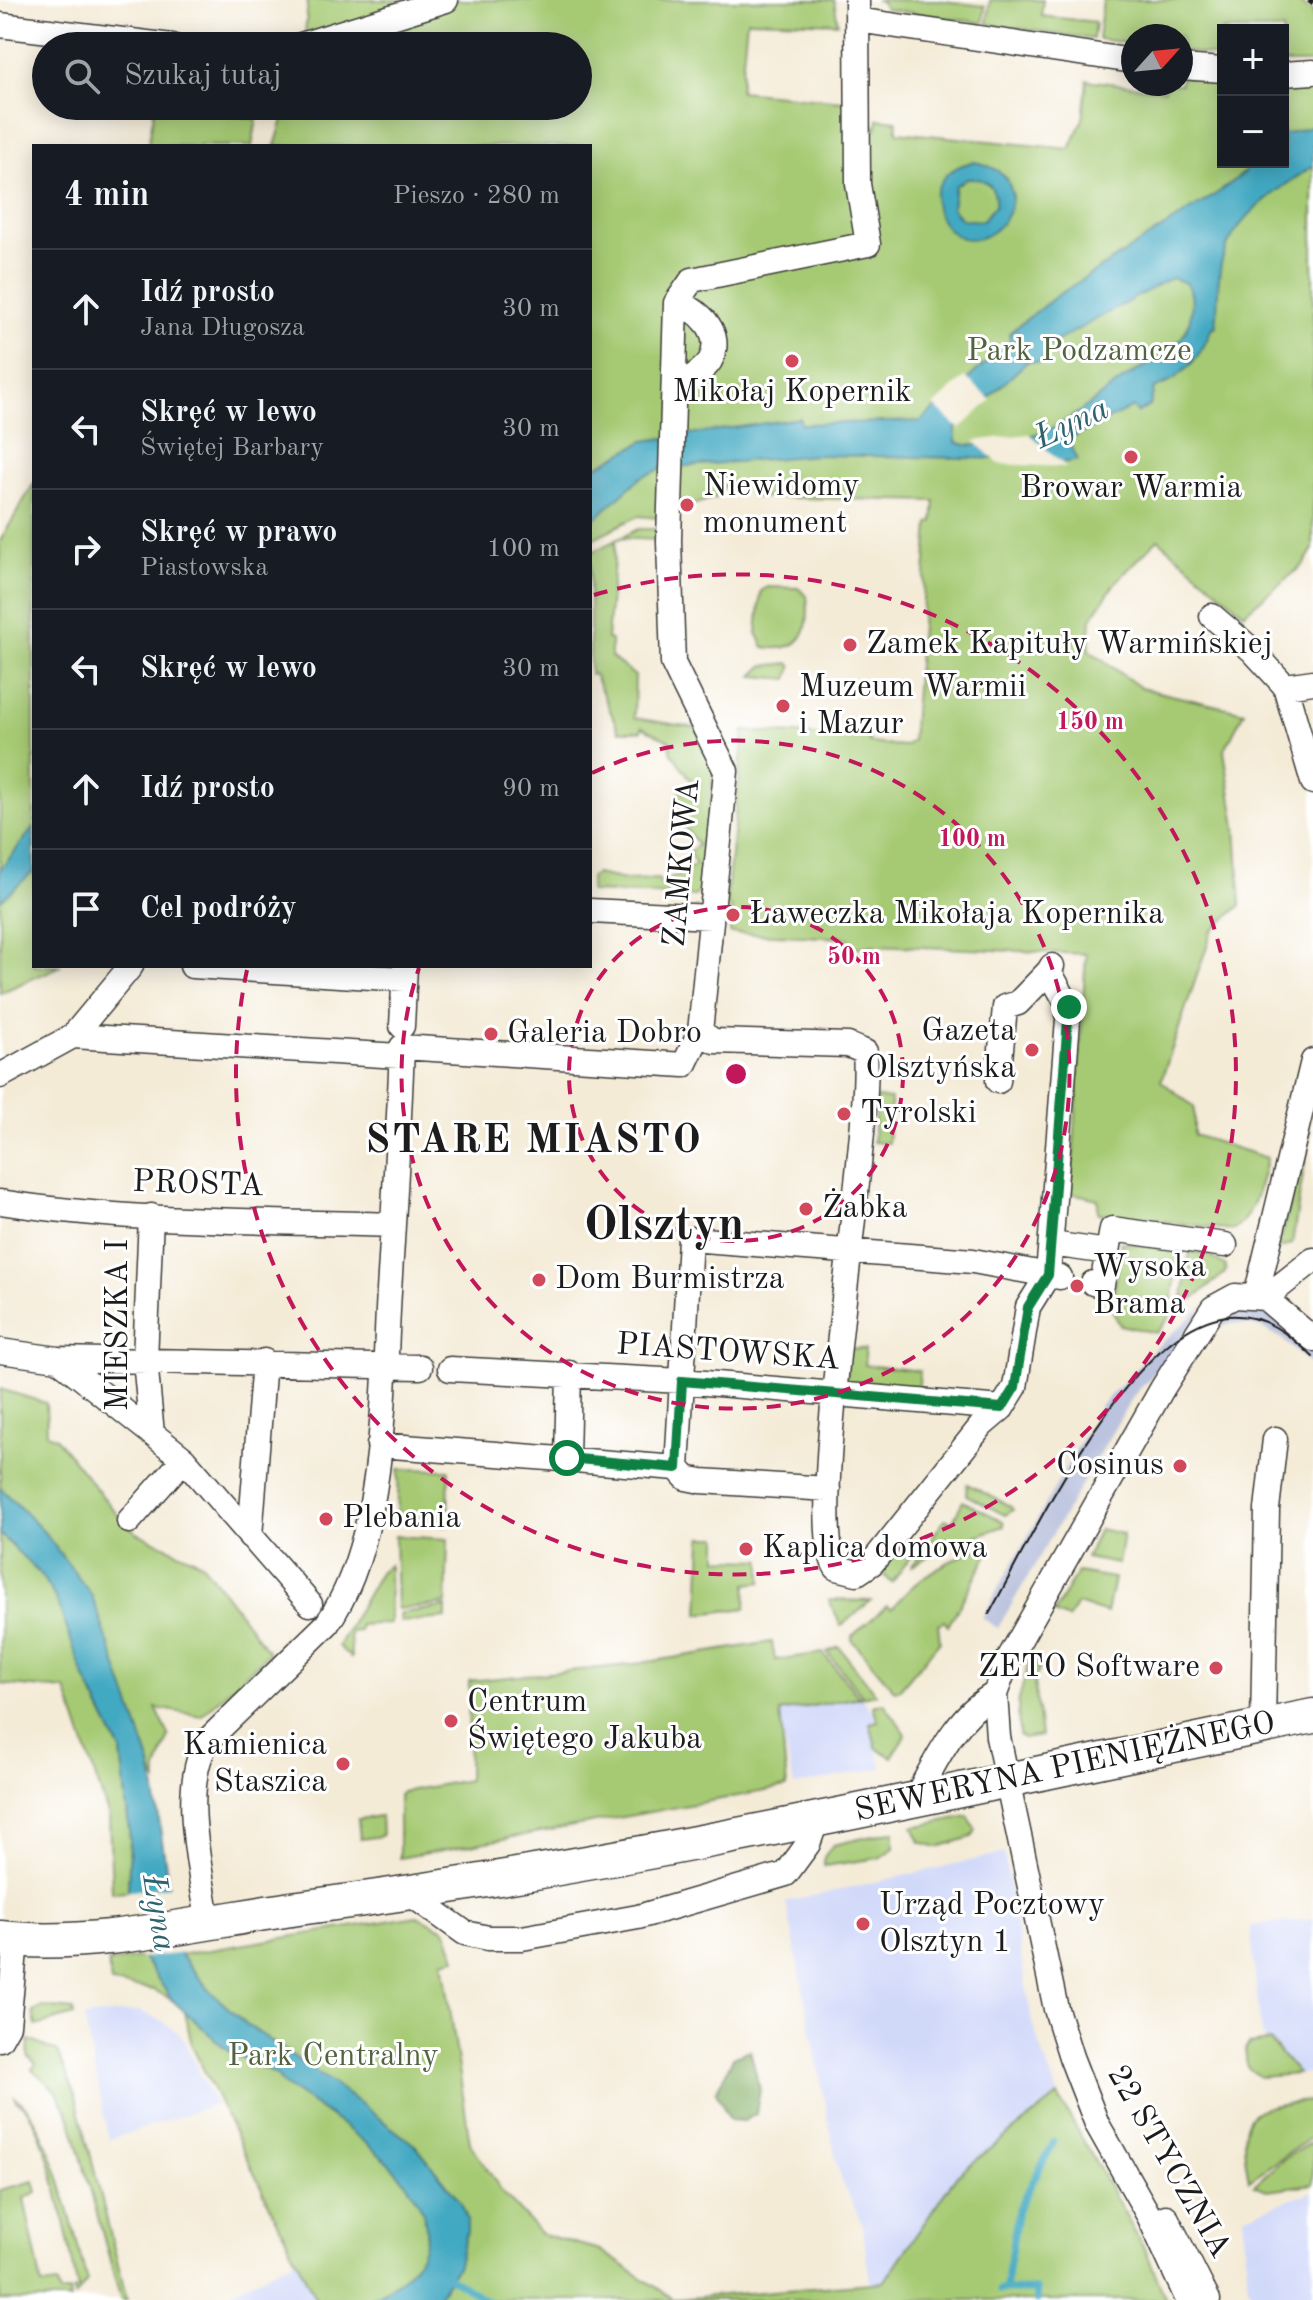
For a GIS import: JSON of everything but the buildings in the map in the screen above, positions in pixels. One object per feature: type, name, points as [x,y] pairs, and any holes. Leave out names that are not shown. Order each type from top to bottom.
[{"type":"street","points":[[343,32],[446,0]]},
{"type":"street","points":[[674,399],[709,361],[715,340],[706,321],[694,307],[676,303],[692,280],[868,244],[858,184],[857,10],[1121,59]]},
{"type":"street","points":[[0,25],[57,32]]},
{"type":"street","points":[[1193,68],[1217,70]]},
{"type":"street","name":"ZAMKOWA","points":[[393,1225],[402,1047],[684,1065],[700,1032],[726,771],[673,663],[669,541],[676,303]]},
{"type":"street","points":[[1212,616],[1252,650],[1285,686],[1313,782]]},
{"type":"street","points":[[1285,686],[1313,682]]},
{"type":"street","points":[[592,911],[711,917]]},
{"type":"street","points":[[0,1076],[73,1036],[129,968]]},
{"type":"street","points":[[73,1036],[401,1037],[404,972],[263,968]]},
{"type":"street","points":[[700,1032],[714,1041],[848,1045],[874,1069],[870,1147],[851,1250],[834,1392],[828,1489],[828,1555],[844,1572],[865,1569],[982,1425],[1002,1408],[1015,1387],[1028,1307],[1055,1276],[1051,1244],[1069,1007],[1050,969],[1018,1003],[1005,1007],[998,1081]]},
{"type":"street","points":[[1260,1297],[1313,1061]]},
{"type":"street","name":"PROSTA","points":[[0,1202],[46,1210],[393,1225]]},
{"type":"street","name":"MIESZKA I","points":[[151,1216],[145,1360],[152,1434]]},
{"type":"street","points":[[200,1922],[194,1818],[199,1753],[209,1739],[303,1651],[343,1601],[359,1565],[379,1445],[393,1225]]},
{"type":"street","points":[[1093,1283],[1102,1285],[1112,1229],[1225,1245]]},
{"type":"street","points":[[677,1468],[690,1239],[973,1261],[1055,1276]]},
{"type":"street","points":[[1051,1244],[1108,1252]]},
{"type":"street","points":[[915,1799],[945,1745],[976,1704],[995,1694],[1007,1662],[1206,1316],[1223,1301],[1260,1297],[1313,1260]]},
{"type":"street","points":[[1260,1297],[1313,1339]]},
{"type":"street","points":[[0,1351],[58,1359],[264,1361],[420,1367]]},
{"type":"street","points":[[58,1359],[184,1459],[310,1604]]},
{"type":"street","points":[[250,1536],[264,1361]]},
{"type":"street","name":"PIASTOWSKA","points":[[450,1369],[569,1373],[834,1392],[1002,1408]]},
{"type":"street","points":[[567,1458],[569,1373]]},
{"type":"street","points":[[1263,1726],[1267,1509],[1275,1439]]},
{"type":"street","points":[[379,1445],[677,1468],[700,1486],[828,1489]]},
{"type":"street","points":[[129,1521],[184,1459]]},
{"type":"street","name":"22 STYCZNIA","points":[[995,1694],[998,1737],[1056,2009],[1071,2057],[1097,2124],[1149,2216],[1188,2300]]},
{"type":"street","name":"SEWERYNA PIENIĘŻNEGO","points":[[8,1939],[125,1933],[409,1893],[817,1819],[1313,1716]]},
{"type":"street","name":"SEWERYNA PIENIĘŻNEGO","points":[[409,1893],[465,1933],[488,1938],[522,1938],[638,1917],[786,1874],[808,1844],[817,1819]]},
{"type":"street","points":[[0,2039],[8,2025],[8,1939]]},
{"type":"street","name":"22 STYCZNIA","points":[[1071,2057],[1161,2207],[1208,2300]]},
{"type":"shaded area","points":[[1205,1305],[1168,1359],[1134,1395],[998,1628],[982,1618],[1101,1405],[1154,1349]]},
{"type":"shaded area","points":[[1243,1308],[1260,1308],[1313,1346],[1313,1367],[1281,1338],[1260,1327],[1232,1323],[1213,1329],[1223,1316]]},
{"type":"shaded area","points":[[823,1653],[874,1713],[876,1720],[870,1723],[882,1768],[794,1786],[779,1714],[775,1660]]},
{"type":"shaded area","points":[[1004,1853],[1032,2022],[1058,2096],[957,2175],[884,2282],[870,2283],[862,2224],[839,2175],[786,1902]]},
{"type":"shaded area","points":[[1313,1919],[1313,2073],[1298,2074],[1261,2035],[1250,1926]]},
{"type":"shaded area","points":[[140,2011],[163,2021],[181,2035],[215,2104],[109,2140],[84,2017]]},
{"type":"shaded area","points":[[1313,2191],[1313,2300],[1257,2300],[1248,2287],[1243,2217]]},
{"type":"shaded area","points":[[295,2259],[316,2300],[216,2300]]},
{"type":"green space","name":"Park Podzamcze","points":[[308,0],[834,0],[838,23],[747,20],[740,91],[842,101],[877,128],[878,119],[897,121],[897,132],[1070,149],[1083,119],[1087,80],[1121,84],[1121,96],[1193,96],[1193,77],[1217,79],[1217,168],[1289,168],[1289,86],[1313,87],[1313,549],[1303,565],[1244,613],[1158,539],[1115,583],[1091,619],[1089,650],[1141,688],[1244,712],[1224,751],[1236,827],[1241,905],[1212,931],[1161,1081],[1194,1107],[1194,1135],[1267,1158],[1252,1208],[1232,1230],[1098,1213],[1098,1199],[1071,1193],[1086,954],[873,945],[857,948],[848,938],[730,933],[731,908],[726,902],[744,731],[830,736],[831,732],[869,738],[869,743],[905,746],[912,740],[929,523],[933,522],[935,501],[752,497],[745,486],[734,482],[722,488],[718,497],[696,504],[679,501],[658,518],[638,516],[592,539],[592,144],[276,144],[283,120],[592,120],[592,32],[305,32]]},
{"type":"green space","points":[[875,0],[936,0],[985,6],[983,23],[885,9],[881,1]]},
{"type":"green space","points":[[990,0],[1043,0],[1041,16],[1095,22],[1093,39],[987,24]]},
{"type":"green space","points":[[1103,0],[1294,0],[1313,13],[1313,63],[1289,63],[1289,24],[1217,24],[1217,56],[1193,53],[1193,24],[1121,24],[1121,42],[1098,39]]},
{"type":"green space","points":[[153,120],[257,120],[252,144],[148,144]]},
{"type":"green space","points":[[32,486],[32,968],[56,968],[0,993],[0,541]]},
{"type":"green space","points":[[638,529],[656,529],[656,540],[620,538]]},
{"type":"green space","points":[[616,540],[607,639],[611,640],[611,657],[635,676],[634,718],[697,728],[714,764],[702,891],[694,896],[682,896],[670,878],[686,873],[683,862],[690,868],[696,865],[689,852],[698,845],[685,827],[687,810],[675,800],[680,792],[688,793],[691,780],[671,752],[670,741],[642,727],[641,731],[619,731],[592,674],[592,552]]},
{"type":"green space","points":[[768,587],[798,588],[807,596],[805,629],[802,637],[788,647],[764,647],[757,633],[761,591]]},
{"type":"green space","points":[[789,663],[792,667],[788,679],[753,676],[763,666]]},
{"type":"green space","points":[[596,874],[626,880],[658,879],[669,895],[592,892],[592,876]]},
{"type":"green space","points":[[876,1098],[891,1099],[888,1143],[873,1142]]},
{"type":"green space","points":[[1310,1129],[1292,1244],[1278,1249]]},
{"type":"green space","points":[[1121,1242],[1180,1251],[1169,1318],[1156,1333],[1120,1325],[1112,1310]]},
{"type":"green space","points":[[1190,1252],[1207,1254],[1226,1266],[1225,1273],[1193,1299],[1183,1297]]},
{"type":"green space","points":[[847,1348],[865,1349],[865,1365],[920,1371],[918,1396],[846,1390]]},
{"type":"green space","points":[[0,1389],[46,1403],[47,1434],[55,1437],[116,1513],[137,1533],[202,1563],[269,1653],[201,1716],[156,1708],[169,1735],[157,1770],[157,1784],[129,1702],[94,1697],[121,1751],[130,1840],[128,1891],[112,1892],[109,1817],[66,1690],[0,1684]]},
{"type":"green space","points":[[399,1469],[449,1470],[448,1525],[397,1522]]},
{"type":"green space","points":[[967,1484],[1013,1510],[1005,1515],[966,1495]]},
{"type":"green space","points":[[963,1501],[1003,1521],[1004,1526],[941,1548],[911,1567],[945,1519],[952,1522]]},
{"type":"green space","points":[[1099,1529],[1123,1534],[1118,1564],[1086,1558]]},
{"type":"green space","points":[[395,1536],[448,1539],[446,1604],[397,1609]]},
{"type":"green space","points":[[702,1537],[718,1537],[718,1559],[762,1560],[762,1582],[747,1584],[746,1608],[699,1614]]},
{"type":"green space","points":[[908,1538],[918,1546],[892,1583],[881,1572]]},
{"type":"green space","points":[[986,1546],[990,1551],[948,1626],[944,1621],[938,1624],[940,1641],[895,1691],[852,1640],[852,1636],[887,1606],[892,1609],[922,1578],[958,1557]]},
{"type":"green space","points":[[389,1565],[390,1623],[360,1625],[359,1631],[350,1632],[351,1658],[338,1646],[380,1572]]},
{"type":"green space","points":[[1077,1572],[1114,1578],[1107,1613],[1077,1604],[1068,1619],[1054,1613]]},
{"type":"green space","points":[[829,1600],[871,1601],[841,1626]]},
{"type":"green space","points":[[446,1607],[446,1618],[401,1622],[400,1613]]},
{"type":"green space","points":[[772,1642],[775,1660],[823,1653],[859,1697],[780,1712],[787,1787],[399,1858],[399,1795],[468,1780],[469,1681],[629,1665]]},
{"type":"green space","points":[[839,1647],[876,1694],[861,1697],[827,1652]]},
{"type":"green space","points":[[1030,1657],[1042,1663],[1034,1681],[1041,1736],[1024,1739],[1019,1735],[1018,1703]]},
{"type":"green space","points":[[884,1703],[906,1734],[892,1757],[876,1747],[870,1723],[878,1721],[873,1706]]},
{"type":"green space","points":[[381,1816],[382,1836],[360,1839],[358,1819]]},
{"type":"green space","points":[[968,1816],[976,1830],[972,1837],[938,1847],[920,1842],[913,1827]]},
{"type":"green space","points":[[894,1831],[894,1848],[879,1858],[824,1866],[824,1857],[833,1845]]},
{"type":"green space","name":"Park Centralny","points":[[417,1916],[445,1929],[456,1958],[443,1961],[470,2143],[503,2193],[541,2234],[600,2250],[674,2299],[884,2282],[957,2175],[1058,2096],[1146,2251],[1166,2300],[316,2300],[192,2046],[173,1956]]},
{"type":"green space","points":[[143,1957],[172,2000],[154,1990],[111,1983],[108,1963]]},
{"type":"green space","points":[[42,2007],[73,2010],[74,2015],[36,2026],[33,2012]]},
{"type":"green space","points":[[29,2040],[58,2052],[75,2093],[127,2300],[121,2300],[71,2120],[57,2092],[32,2069],[36,2064],[28,2056]]},
{"type":"green space","points":[[1270,2041],[1298,2074],[1260,2077],[1247,2067],[1245,2049],[1249,2044]]},
{"type":"green space","points":[[750,2050],[760,2090],[756,2114],[744,2121],[730,2120],[716,2092],[733,2057]]},
{"type":"green space","points":[[15,2097],[28,2110],[40,2129],[60,2181],[87,2281],[75,2297],[73,2291],[78,2289],[48,2157],[28,2112]]},
{"type":"green space","points":[[1313,2101],[1313,2136],[1249,2180],[1244,2138],[1246,2125],[1252,2116],[1274,2105]]},
{"type":"green space","points":[[1313,2141],[1313,2184],[1267,2190],[1254,2185],[1282,2160]]},
{"type":"green space","points":[[34,2181],[37,2192],[24,2198],[42,2286],[57,2284],[60,2294],[69,2292],[70,2300],[0,2300],[0,2190]]},
{"type":"water","name":"Łyna","points":[[1313,126],[1313,166],[1257,207],[1226,248],[1219,279],[1216,327],[1212,327],[1197,357],[1174,379],[1154,389],[1150,406],[1137,413],[1133,407],[1068,440],[1078,460],[1053,465],[1007,459],[817,455],[664,468],[641,477],[592,521],[592,469],[644,441],[800,418],[801,424],[921,421],[1010,341],[1009,333],[1055,297],[1247,168],[1289,168],[1289,133]],"holes":[[[1171,278],[1186,283],[1192,300],[1188,326],[1175,346],[1065,421],[1037,434],[1019,438],[987,444],[956,442],[956,428],[1028,361],[1040,363],[1046,349],[1059,340]]]},
{"type":"water","points":[[974,162],[998,172],[1010,186],[1011,203],[1004,220],[991,232],[975,239],[958,236],[942,221],[935,201],[940,182],[964,165]],"holes":[[[974,178],[985,181],[994,193],[995,205],[982,221],[961,219],[952,208],[955,186]]]},
{"type":"water","points":[[32,830],[32,873],[0,901],[0,870]]},
{"type":"water","name":"Łyna","points":[[0,1487],[44,1532],[92,1596],[151,1764],[178,1951],[211,1992],[246,2024],[334,2084],[416,2146],[461,2202],[467,2219],[467,2232],[457,2267],[435,2300],[368,2300],[408,2272],[425,2243],[423,2213],[406,2184],[380,2155],[284,2085],[276,2075],[228,2051],[172,2000],[143,1957],[128,1891],[130,1840],[121,1751],[84,1676],[56,1599],[40,1574],[0,1534]]},
{"type":"pier","points":[[965,377],[991,400],[960,429],[934,406]]},
{"type":"pier","points":[[1029,434],[1067,467],[999,464],[974,441]]},
{"type":"pier","points":[[170,1886],[184,1953],[140,1958],[124,1892]]},
{"type":"waterway","points":[[1005,2290],[1018,2209],[1054,2142]]},
{"type":"waterway","points":[[443,2273],[486,2300]]},
{"type":"waterway","points":[[1000,2290],[1036,2290],[1037,2300]]},
{"type":"tram line","points":[[989,1614],[1088,1440],[1120,1394],[1155,1356],[1191,1328],[1228,1316],[1241,1316],[1275,1327],[1313,1357]]},
{"type":"railway","points":[[1309,0],[1313,3]]},
{"type":"place","name":"Mikołaj Kopernik","points":[[792,361]]},
{"type":"place","name":"Browar Warmia","points":[[1131,457]]},
{"type":"place","name":"Niewidomy monument","points":[[687,505]]},
{"type":"place","name":"Zamek Kapituły Warmińskiej","points":[[850,645]]},
{"type":"place","name":"Muzeum Warmii i Mazur","points":[[783,706]]},
{"type":"place","name":"Ławeczka Mikołaja Kopernika","points":[[733,915]]},
{"type":"place","name":"Galeria Dobro","points":[[491,1034]]},
{"type":"place","name":"Gazeta Olsztyńska","points":[[1032,1050]]},
{"type":"place","name":"Tyrolski","points":[[844,1114]]},
{"type":"place","name":"Żabka","points":[[806,1209]]},
{"type":"place","name":"Dom Burmistrza","points":[[539,1280]]},
{"type":"place","name":"Wysoka Brama","points":[[1077,1286]]},
{"type":"place","name":"Cosinus","points":[[1180,1466]]},
{"type":"place","name":"Plebania","points":[[326,1519]]},
{"type":"place","name":"Kaplica domowa","points":[[746,1549]]},
{"type":"place","name":"ZETO Software","points":[[1216,1668]]},
{"type":"place","name":"Centrum Świętego Jakuba","points":[[451,1721]]},
{"type":"place","name":"Kamienica Staszica","points":[[343,1764]]},
{"type":"place","name":"Urząd Pocztowy Olsztyn 1","points":[[863,1924]]},
{"type":"district","name":"STARE MIASTO","points":[[534,1142]]},
{"type":"district","name":"Olsztyn","points":[[664,1226]]},
{"type":"route","points":[[567,1458],[677,1468],[682,1381],[1002,1408],[1015,1387],[1028,1307],[1048,1275],[1069,1007]]}]
